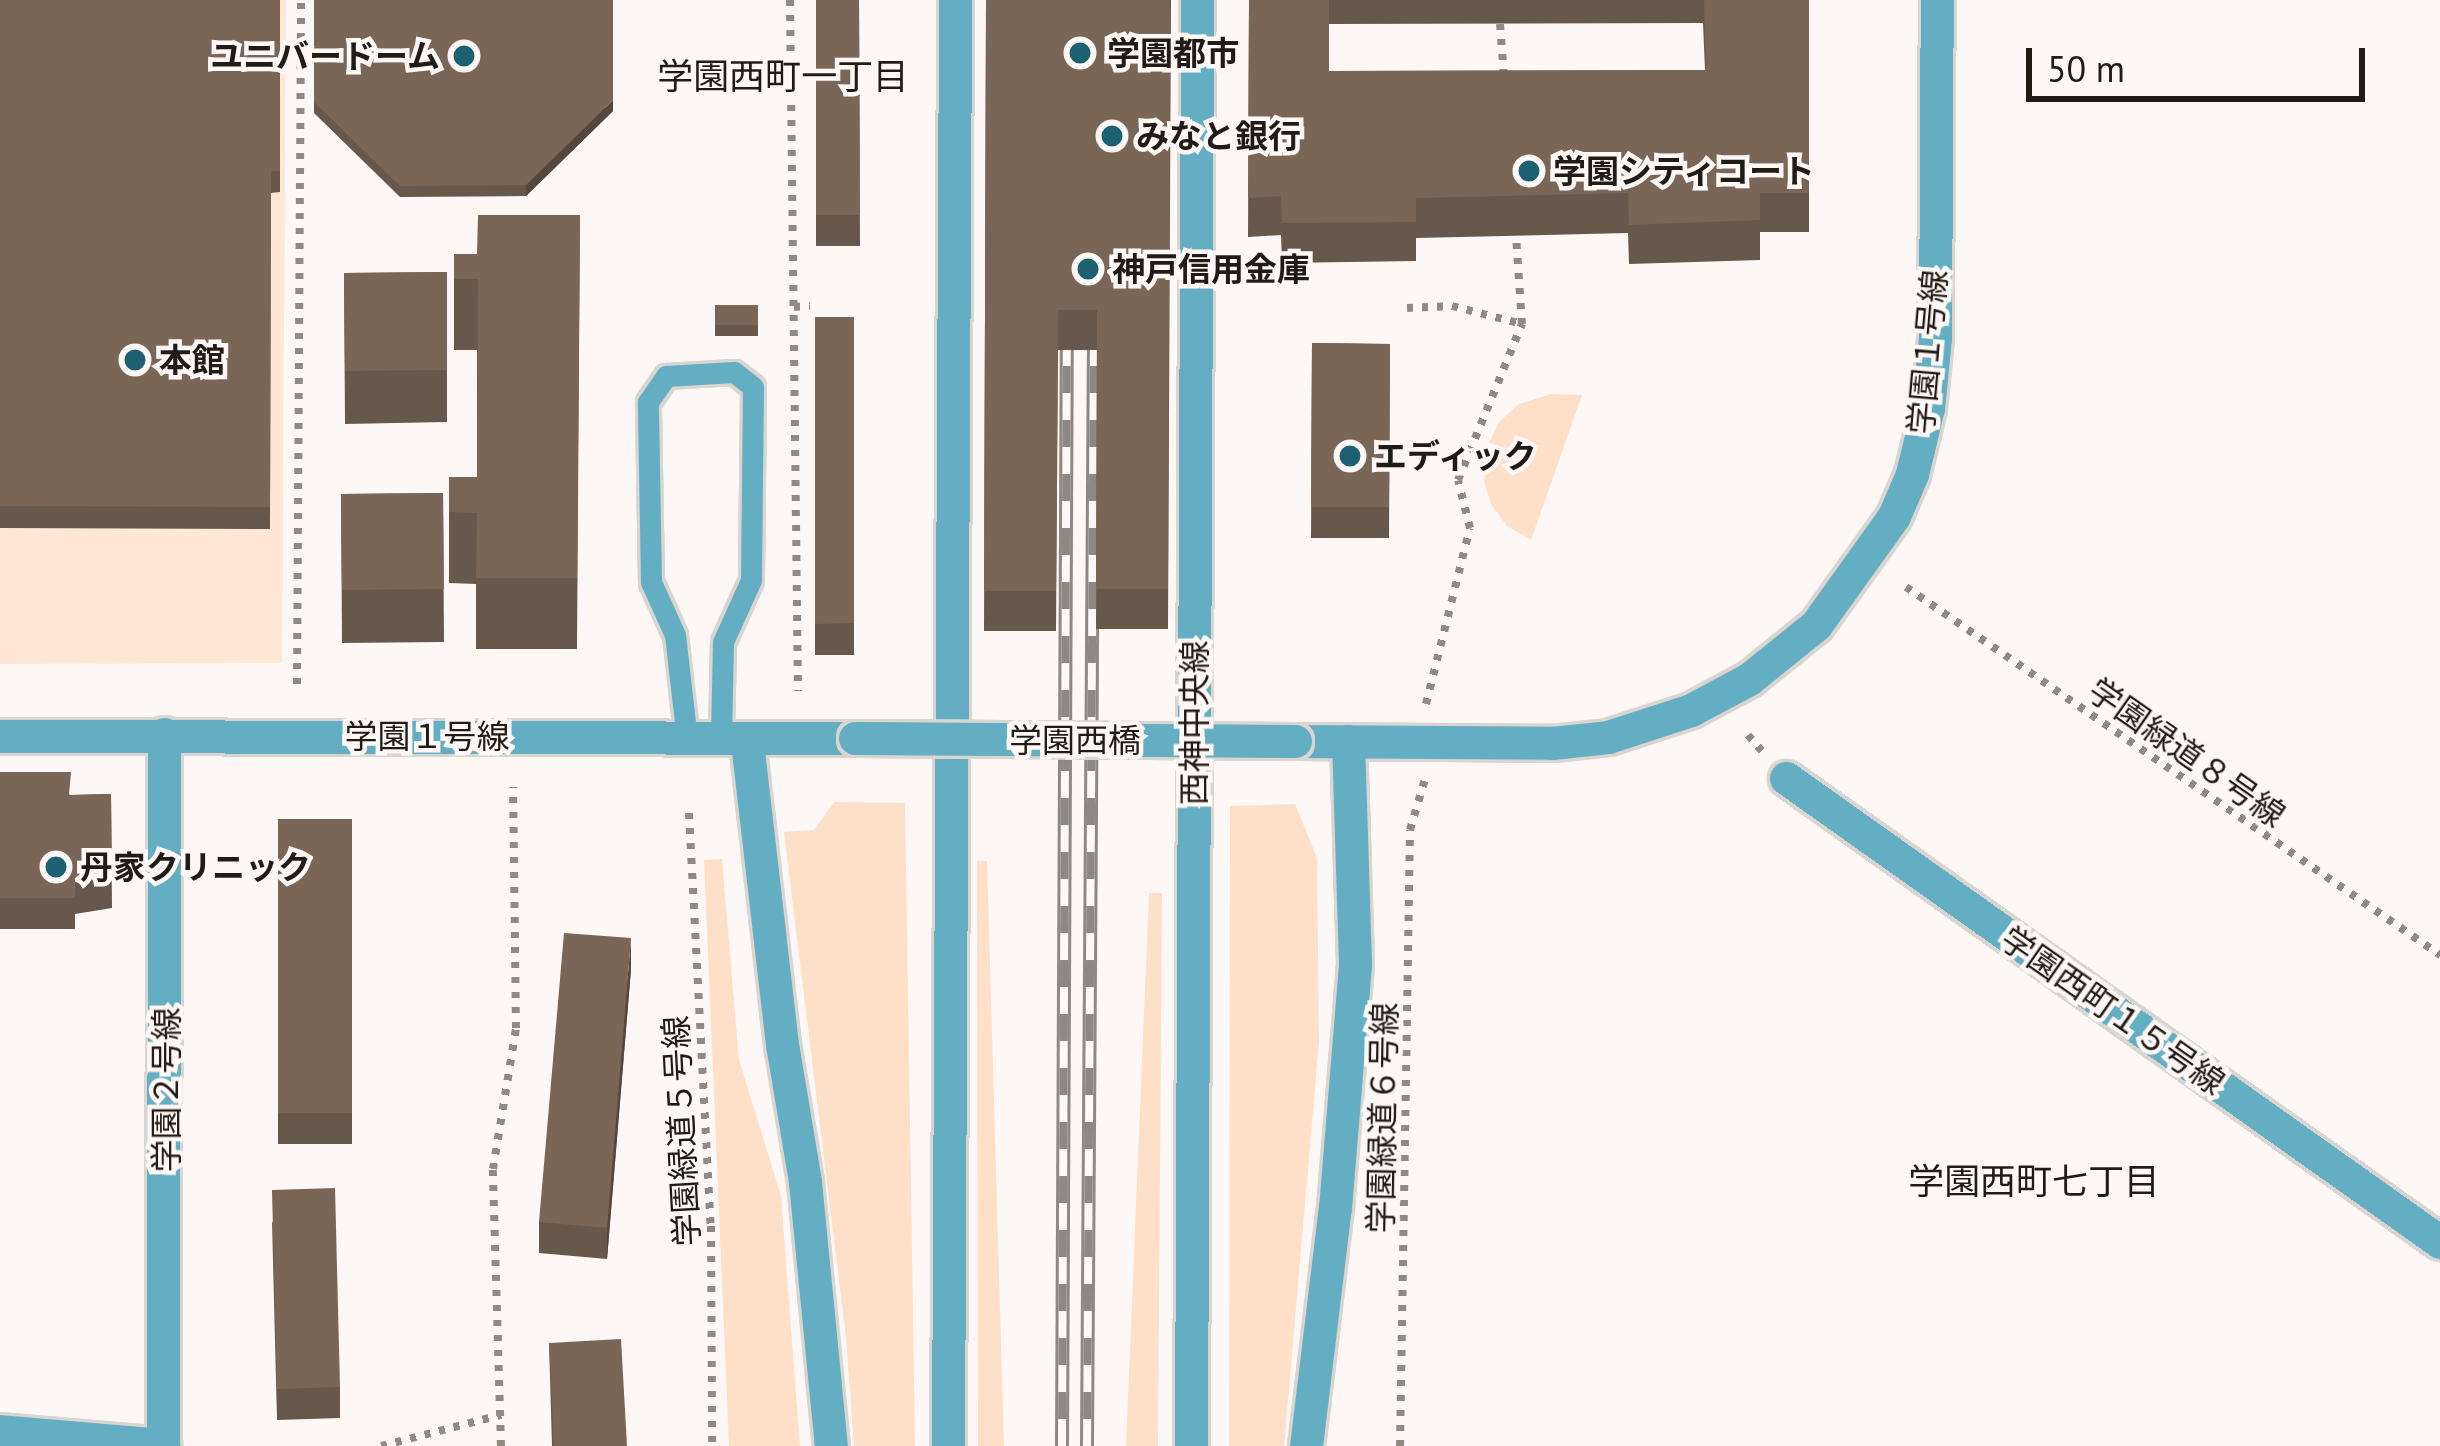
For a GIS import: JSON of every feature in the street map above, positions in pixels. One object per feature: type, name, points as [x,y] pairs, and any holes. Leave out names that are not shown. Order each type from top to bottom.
[{"type":"street","points":[[948,1446],[955,0]]},
{"type":"street","name":"西神中央線","points":[[1191,1446],[1197,0]]},
{"type":"street","name":"学園１号線","points":[[1295,741],[1552,743],[1608,737],[1691,710],[1749,679],[1816,625],[1894,516],[1912,474],[1928,408],[1935,338],[1937,0]]},
{"type":"street","name":"学園２号線","points":[[163,1446],[164,734]]},
{"type":"street","name":"学園１号線","points":[[0,736],[855,738]]},
{"type":"street","name":"学園西橋","points":[[855,738],[1295,741]]},
{"type":"street","points":[[718,741],[782,1044],[805,1182],[831,1446]]},
{"type":"street","points":[[1306,1446],[1335,1208],[1355,963],[1348,741]]},
{"type":"street","name":"学園西町１５号線","points":[[1786,778],[2440,1242]]},
{"type":"street","points":[[0,1431],[163,1446]]},
{"type":"lane","points":[[734,372],[753,387],[751,580],[723,642],[718,741],[651,582],[648,402],[666,376],[734,372]]},
{"type":"path","points":[[297,684],[301,0]]},
{"type":"path","points":[[790,0],[798,691]]},
{"type":"path","points":[[1500,23],[1505,88]]},
{"type":"path","points":[[1426,693],[1470,528],[1459,480],[1522,324],[1516,235]]},
{"type":"path","points":[[794,307],[809,306]]},
{"type":"path","points":[[1407,308],[1452,306],[1522,324]]},
{"type":"path","name":"学園緑道８号線","points":[[1906,587],[2440,955]]},
{"type":"path","points":[[502,1446],[494,1169],[516,1028],[513,787]]},
{"type":"path","name":"学園緑道６号線","points":[[1400,1446],[1410,830],[1425,794]]},
{"type":"path","name":"学園緑道５号線","points":[[688,813],[711,1226],[712,1446]]},
{"type":"path","points":[[381,1446],[501,1415]]},
{"type":"shaded area","name":"本館","points":[[0,0],[286,0],[282,663],[0,664]]},
{"type":"shaded area","points":[[1551,394],[1582,395],[1531,540],[1507,526],[1491,504],[1484,481],[1486,449],[1499,422],[1519,404]]},
{"type":"shaded area","points":[[834,802],[905,803],[915,1446],[854,1446],[846,1337],[784,832],[814,830]]},
{"type":"shaded area","points":[[1295,804],[1317,858],[1319,1042],[1284,1446],[1229,1446],[1230,806]]},
{"type":"shaded area","points":[[722,859],[739,1060],[781,1196],[800,1446],[729,1446],[704,860]]},
{"type":"shaded area","points":[[977,861],[987,861],[1004,1446],[978,1446]]},
{"type":"shaded area","points":[[1149,893],[1162,893],[1158,1446],[1126,1446]]},
{"type":"building","name":"本館","points":[[0,0],[280,0],[280,171],[271,171],[270,507],[0,506]]},
{"type":"building","name":"ユニバードーム","points":[[314,0],[613,0],[613,100],[526,185],[400,186],[314,102]]},
{"type":"building","points":[[816,0],[859,0],[860,215],[816,215]]},
{"type":"building","points":[[986,0],[1170,0],[1168,589],[1096,589],[1097,310],[1058,310],[1056,591],[984,591]]},
{"type":"building","name":"学園シティコート","points":[[1249,0],[1329,0],[1329,71],[1706,70],[1704,0],[1809,0],[1809,193],[1760,193],[1760,220],[1629,225],[1628,193],[1416,198],[1416,222],[1282,223],[1281,196],[1248,198]]},
{"type":"building","points":[[478,215],[580,215],[577,578],[476,578],[477,513],[449,512],[449,477],[477,477],[478,279],[454,279],[454,254],[477,254]]},
{"type":"building","points":[[447,272],[447,370],[345,371],[344,273]]},
{"type":"building","points":[[715,305],[758,305],[758,325],[715,325]]},
{"type":"building","points":[[815,317],[854,317],[854,623],[815,624]]},
{"type":"building","name":"エディック","points":[[1312,343],[1390,344],[1389,507],[1311,507]]},
{"type":"building","points":[[443,493],[444,589],[342,590],[341,494]]},
{"type":"building","name":"丹家クリニック","points":[[0,772],[71,772],[69,795],[111,794],[112,877],[75,883],[75,898],[0,898]]},
{"type":"building","points":[[278,819],[352,819],[352,1113],[278,1113]]},
{"type":"building","points":[[564,933],[631,938],[607,1228],[539,1222]]},
{"type":"building","points":[[335,1188],[340,1387],[277,1389],[272,1190]]},
{"type":"building","points":[[621,1339],[627,1446],[554,1446],[549,1343]]},
{"type":"railway","points":[[1062,1446],[1067,318]]},
{"type":"railway","points":[[1087,1446],[1094,318]]},
{"type":"place","name":"学園都市","points":[[1080,53]]},
{"type":"place","name":"ユニバードーム","points":[[464,56]]},
{"type":"place","name":"みなと銀行","points":[[1112,136]]},
{"type":"place","name":"学園シティコート","points":[[1529,171]]},
{"type":"place","name":"神戸信用金庫","points":[[1088,269]]},
{"type":"place","name":"本館","points":[[135,360]]},
{"type":"place","name":"エディック","points":[[1350,456]]},
{"type":"place","name":"丹家クリニック","points":[[56,867]]},
{"type":"district","name":"学園西町一丁目","points":[[783,76]]},
{"type":"district","name":"学園西町七丁目","points":[[2034,1181]]}]
